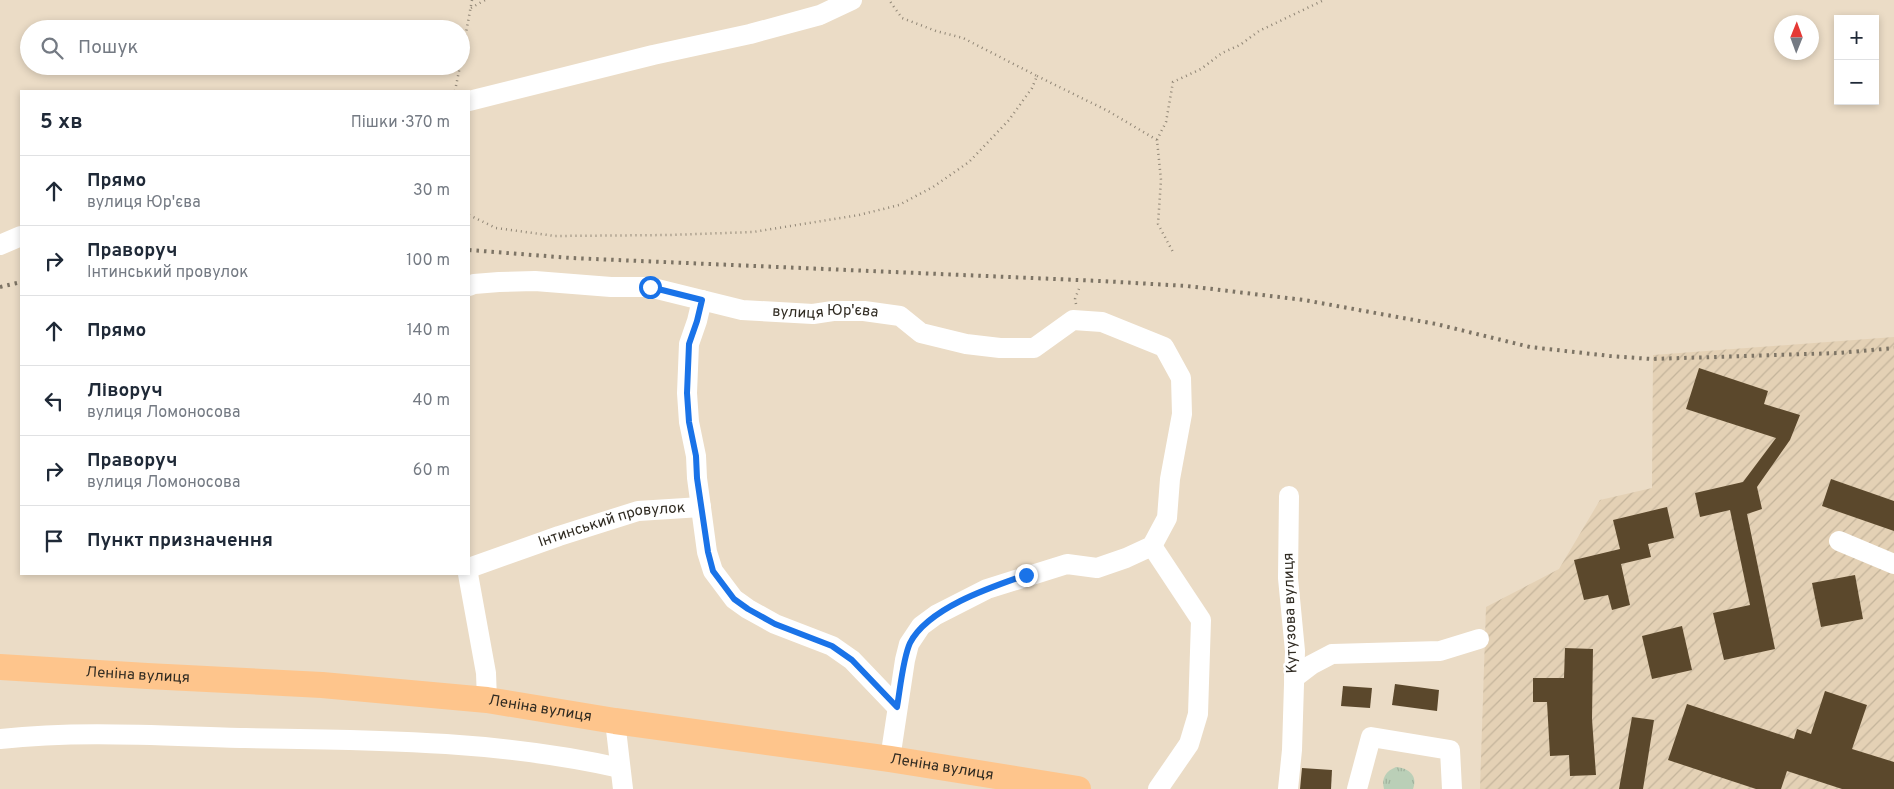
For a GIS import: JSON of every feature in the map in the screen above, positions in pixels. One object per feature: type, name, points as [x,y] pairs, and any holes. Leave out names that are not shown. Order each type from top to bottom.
[{"type":"main road","name":"Леніна вулиця","points":[[0,667],[322,685],[487,700],[615,721],[890,759],[1002,783],[1078,789]]},
{"type":"street","points":[[470,101],[794,22],[820,15],[852,0]]},
{"type":"street","points":[[0,245],[20,236]]},
{"type":"street","name":"вулиця Юр'єва","points":[[470,286],[491,282],[535,281],[610,287],[650,287],[742,310],[787,314],[864,311],[900,316],[920,333],[966,344],[1000,348],[1034,348],[1073,320],[1102,322],[1164,347],[1181,378],[1182,414],[1170,479],[1167,518],[1152,546]]},
{"type":"street","name":"Інтинський провулок","points":[[470,568],[559,536],[638,511],[701,507],[696,456],[689,422],[687,370],[689,344],[702,300]]},
{"type":"street","name":"Кутузова вулиця","points":[[1288,789],[1295,652],[1288,578],[1289,496]]},
{"type":"street","points":[[701,507],[713,571],[734,599],[775,624],[832,646],[852,660],[897,707]]},
{"type":"street","points":[[1839,541],[1894,564]]},
{"type":"street","points":[[890,759],[897,707],[909,644],[921,626],[936,615],[987,589],[1026,575],[1066,564],[1097,568],[1152,546],[1201,620],[1198,714],[1189,744],[1158,789]]},
{"type":"street","points":[[468,575],[486,673],[487,700]]},
{"type":"street","points":[[1294,678],[1332,654],[1440,651],[1479,639]]},
{"type":"street","points":[[615,721],[623,789]]},
{"type":"street","points":[[0,739],[82,734],[432,742],[568,756],[620,768]]},
{"type":"street","points":[[1357,789],[1371,737],[1450,750],[1452,789]]},
{"type":"path","points":[[469,20],[472,0]]},
{"type":"path","points":[[471,8],[485,0]]},
{"type":"path","points":[[889,0],[902,18],[936,31],[963,38],[1108,111],[1157,140]]},
{"type":"path","points":[[1174,254],[1158,224],[1161,180],[1157,140],[1166,122],[1173,82],[1201,69],[1222,53],[1240,45],[1259,31],[1324,0]]},
{"type":"path","points":[[455,90],[458,75]]},
{"type":"path","points":[[470,215],[496,228],[555,236],[753,232],[859,215],[899,205],[933,187],[969,162],[1009,120],[1032,88],[1037,76]]},
{"type":"shaded area","points":[[1894,337],[1894,789],[1480,789],[1486,607],[1559,569],[1600,500],[1652,488],[1653,355]]},
{"type":"green space","points":[[1396,767],[1405,769],[1411,774],[1414,780],[1413,789],[1384,789],[1383,781],[1385,775]]},
{"type":"building","points":[[1699,368],[1768,391],[1764,404],[1800,415],[1790,440],[1757,487],[1762,509],[1747,514],[1775,649],[1724,660],[1713,613],[1750,605],[1730,510],[1700,517],[1695,493],[1743,482],[1776,438],[1686,409]]},
{"type":"building","points":[[1831,479],[1894,501],[1894,531],[1822,506]]},
{"type":"building","points":[[1667,507],[1674,538],[1648,544],[1651,557],[1621,564],[1630,605],[1612,610],[1608,595],[1584,600],[1574,560],[1620,549],[1613,520]]},
{"type":"building","points":[[1855,575],[1863,619],[1821,627],[1812,583]]},
{"type":"building","points":[[1682,626],[1692,670],[1652,679],[1642,636]]},
{"type":"building","points":[[1565,648],[1593,649],[1592,719],[1596,775],[1570,776],[1569,755],[1550,756],[1547,702],[1533,702],[1533,678],[1564,678]]},
{"type":"building","points":[[1395,684],[1439,690],[1437,711],[1392,705]]},
{"type":"building","points":[[1343,686],[1372,688],[1370,708],[1341,706]]},
{"type":"building","points":[[1825,691],[1867,705],[1852,749],[1894,762],[1894,789],[1842,789],[1787,771],[1781,789],[1756,789],[1668,760],[1687,704],[1794,739],[1797,729],[1811,734]]},
{"type":"building","points":[[1632,717],[1654,720],[1643,789],[1619,789]]},
{"type":"building","points":[[1302,768],[1332,770],[1331,789],[1300,789]]},
{"type":"railway","points":[[470,250],[571,258],[1187,286],[1304,300],[1436,324],[1530,347],[1651,359],[1839,353],[1894,348]]},
{"type":"railway","points":[[0,287],[20,282]]},
{"type":"route","points":[[650,287],[702,300],[689,344],[687,370],[689,422],[696,456],[697,478],[708,552],[713,571],[734,599],[775,624],[832,646],[852,660],[897,707],[909,644],[921,626],[936,615],[987,589],[1026,575]]}]
